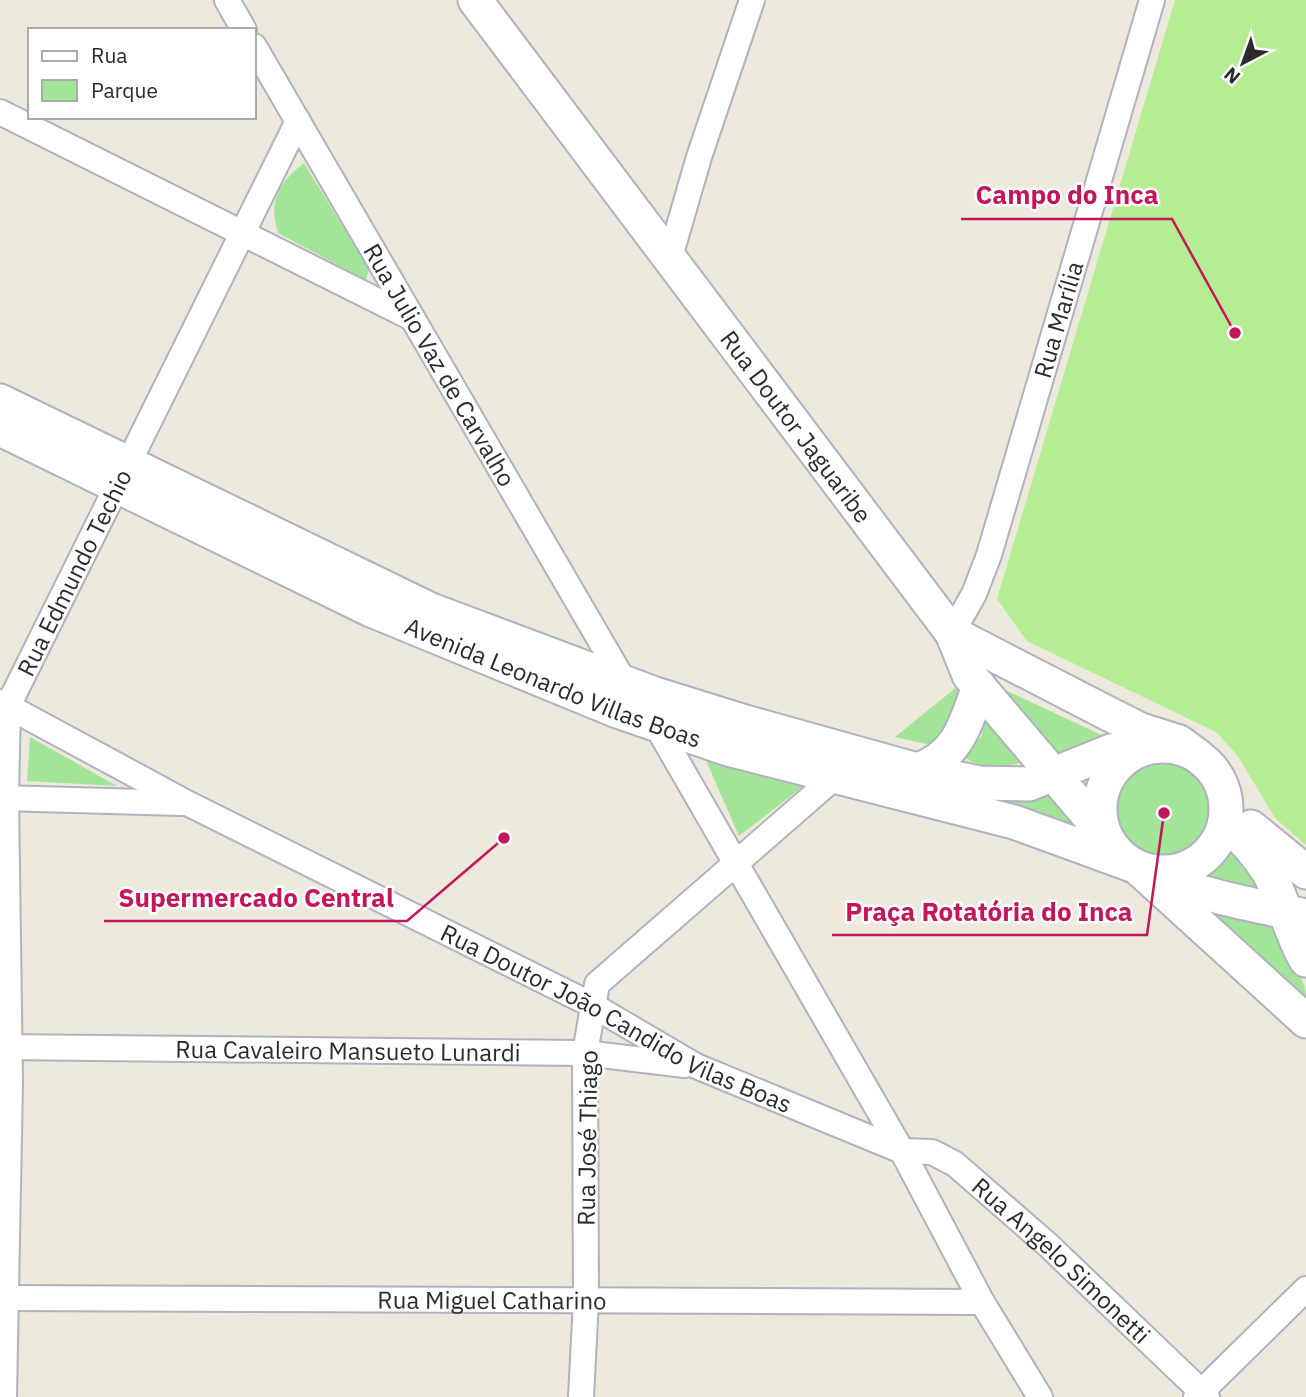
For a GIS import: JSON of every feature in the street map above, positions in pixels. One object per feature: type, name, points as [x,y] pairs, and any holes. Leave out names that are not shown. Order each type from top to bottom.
[{"type":"main road","name":"Rua Doutor Jaguaribe","points":[[475,0],[952,633],[1141,730],[1179,742],[1198,756]]},
{"type":"main road","name":"Avenida Leonardo Villas Boas","points":[[0,409],[371,610],[656,725],[835,777],[1014,822],[1189,890],[1294,914]]},
{"type":"main road","name":"Avenida Leonardo Villas Boas","points":[[123,477],[431,610],[625,683],[745,722],[917,770],[979,783],[1029,784],[1055,776],[1111,751],[1154,746]]},
{"type":"main road","points":[[952,633],[970,675],[1105,835],[1116,852],[1138,868],[1306,1021]]},
{"type":"main road","points":[[917,770],[944,757],[954,746],[963,731],[979,686]]},
{"type":"main road","points":[[1105,835],[1099,807],[1107,778],[1126,757],[1154,746],[1169,746],[1198,756],[1218,778],[1226,815],[1270,874],[1294,914],[1306,960]]},
{"type":"main road","points":[[1138,868],[1162,873],[1196,864],[1214,846],[1226,815]]},
{"type":"main road","points":[[1226,815],[1306,872]]},
{"type":"street","points":[[226,0],[243,28]]},
{"type":"street","points":[[670,257],[752,0]]},
{"type":"street","name":"Rua Marília","points":[[952,633],[974,594],[989,555],[1152,0]]},
{"type":"street","name":"Rua Julio Vaz de Carvalho","points":[[256,49],[625,683]]},
{"type":"street","points":[[0,112],[412,318]]},
{"type":"street","name":"Rua Edmundo Techio","points":[[4,1397],[4,704],[123,477],[298,121]]},
{"type":"street","name":"Rua Doutor João Candido Vilas Boas","points":[[4,704],[187,803],[592,1005],[696,1066],[902,1151]]},
{"type":"street","points":[[656,725],[902,1151],[982,1302],[1040,1397]]},
{"type":"street","name":"Rua José Thiago","points":[[581,1397],[586,1300],[585,1053],[597,984],[835,777]]},
{"type":"street","points":[[3,797],[187,803]]},
{"type":"street","name":"Rua Cavaleiro Mansueto Lunardi","points":[[5,1047],[585,1053],[696,1066]]},
{"type":"street","name":"Rua Angelo Simonetti","points":[[902,1151],[933,1152],[955,1164],[1046,1244],[1201,1395]]},
{"type":"street","points":[[1201,1395],[1306,1289]]},
{"type":"street","name":"Rua Miguel Catharino","points":[[3,1298],[982,1302]]},
{"type":"green space","points":[[1175,0],[1306,0],[1306,845],[1275,818],[1238,756],[1216,732],[1027,641],[997,599]]},
{"type":"green space","points":[[304,163],[369,269],[366,280],[278,233],[275,202],[282,185]]},
{"type":"green space","points":[[958,686],[958,711],[949,726],[931,745],[895,737]]},
{"type":"green space","points":[[1003,689],[1110,739],[1057,757]]},
{"type":"green space","points":[[984,719],[990,722],[1021,762],[992,767],[965,758],[982,735]]},
{"type":"green space","points":[[30,737],[117,786],[27,781]]},
{"type":"green space","points":[[705,758],[805,785],[739,836]]},
{"type":"green space","points":[[1164,762],[1182,765],[1197,776],[1208,791],[1211,809],[1208,827],[1197,842],[1182,853],[1164,856],[1146,853],[1131,842],[1120,827],[1117,809],[1120,791],[1131,776],[1146,765]]},
{"type":"green space","points":[[1052,791],[1090,837],[996,806],[992,795]]},
{"type":"green space","points":[[1233,837],[1259,893],[1197,880],[1220,863]]},
{"type":"green space","points":[[1201,904],[1272,923],[1279,942],[1297,969],[1305,987],[1306,997]]},
{"type":"place","name":"Campo do Inca","points":[[1235,333]]},
{"type":"place","name":"Praça Rotatória do Inca","points":[[1164,813]]},
{"type":"place","name":"Supermercado Central","points":[[504,838]]}]
